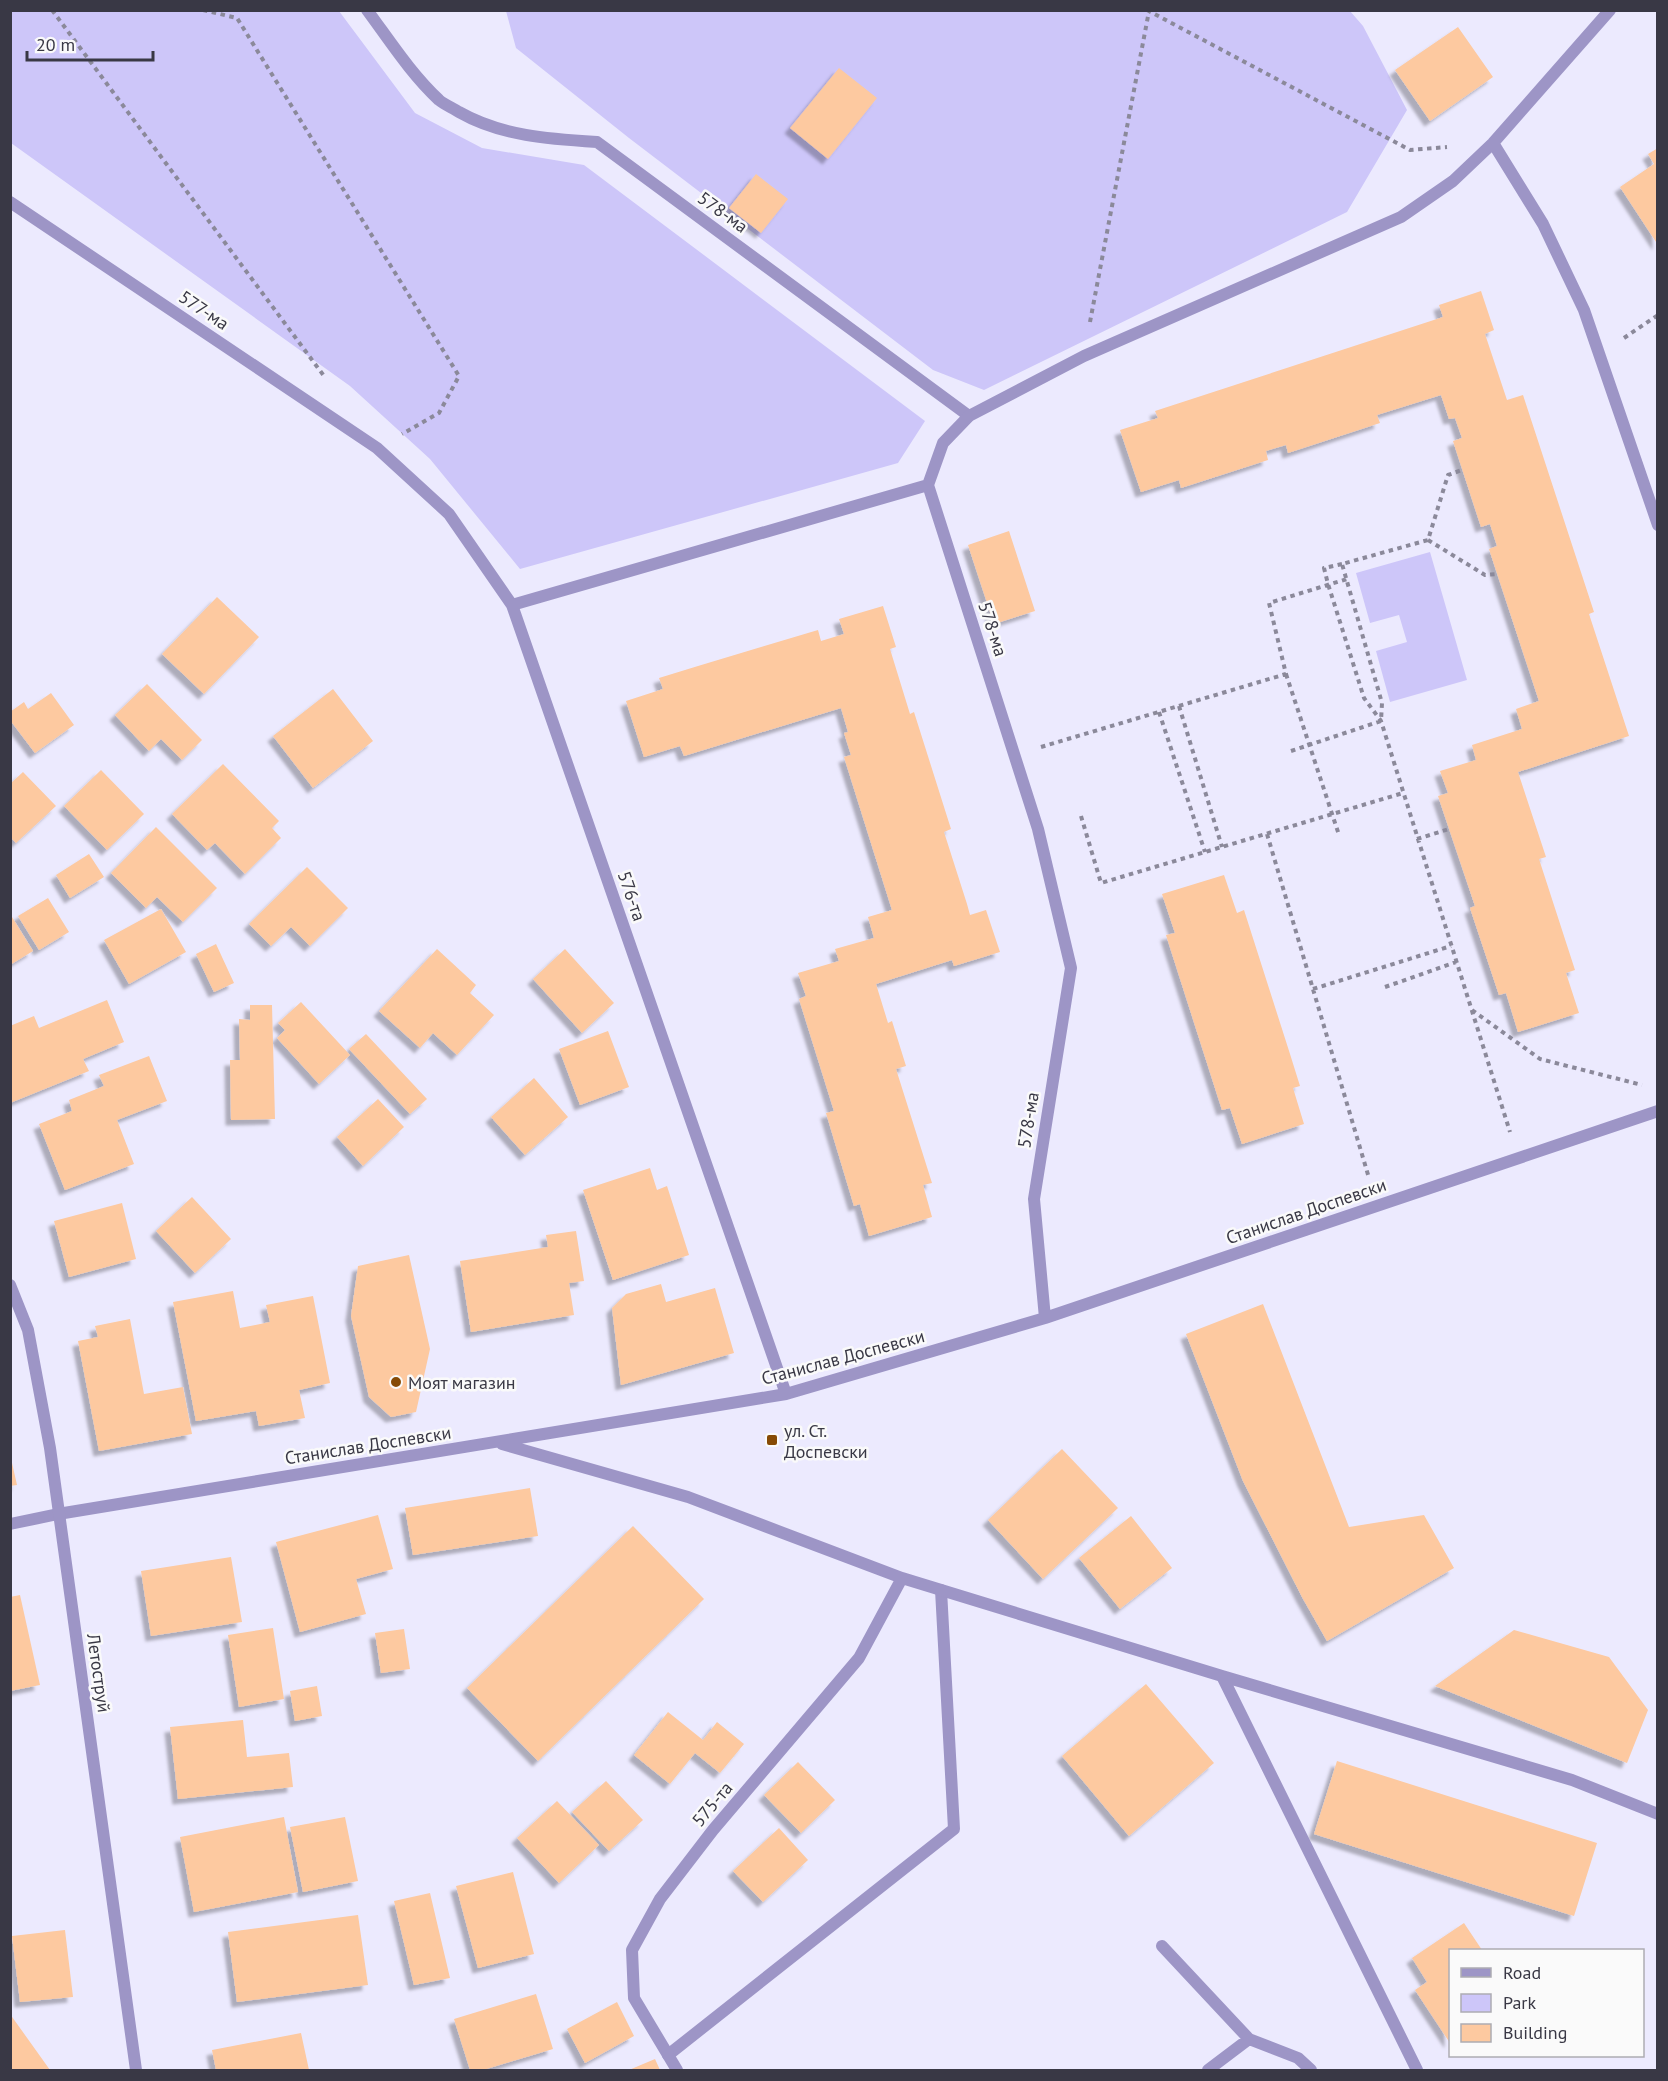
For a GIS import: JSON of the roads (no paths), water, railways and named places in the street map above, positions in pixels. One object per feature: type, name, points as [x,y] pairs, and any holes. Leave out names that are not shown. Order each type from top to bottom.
[{"type":"street","name":"578-ма","points":[[367,10],[410,68],[441,101],[477,122],[507,131],[545,138],[597,142],[969,416]]},
{"type":"street","points":[[512,605],[928,485],[943,443],[969,416],[1084,356],[1401,217],[1452,181],[1493,143],[1610,10]]},
{"type":"street","points":[[1493,143],[1543,224],[1584,310],[1658,525]]},
{"type":"street","name":"577-ма","points":[[10,202],[377,448]]},
{"type":"street","name":"576-та","points":[[377,448],[449,514],[512,605],[786,1394]]},
{"type":"street","name":"578-ма","points":[[928,485],[1038,829],[1071,968],[1034,1199],[1046,1318]]},
{"type":"street","name":"Станислав Доспевски","points":[[10,1524],[58,1514],[786,1394],[1046,1318],[1658,1111]]},
{"type":"street","name":"Летоструй","points":[[10,1284],[28,1330],[50,1448],[136,2070]]},
{"type":"street","points":[[498,1442],[688,1497],[902,1578],[1572,1780],[1658,1814]]},
{"type":"street","name":"575-та","points":[[677,2070],[634,1998],[632,1950],[660,1899],[712,1830],[859,1658],[902,1578]]},
{"type":"street","points":[[668,2055],[954,1829],[941,1590]]},
{"type":"street","points":[[1222,1676],[1417,2070]]},
{"type":"street","points":[[1162,1946],[1249,2039],[1298,2058],[1311,2070]]},
{"type":"street","points":[[1208,2070],[1249,2039]]},
{"type":"place","name":"Моят магазин","points":[[396,1382]]},
{"type":"place","name":"ул. Ст. Доспевски","points":[[772,1440]]}]
